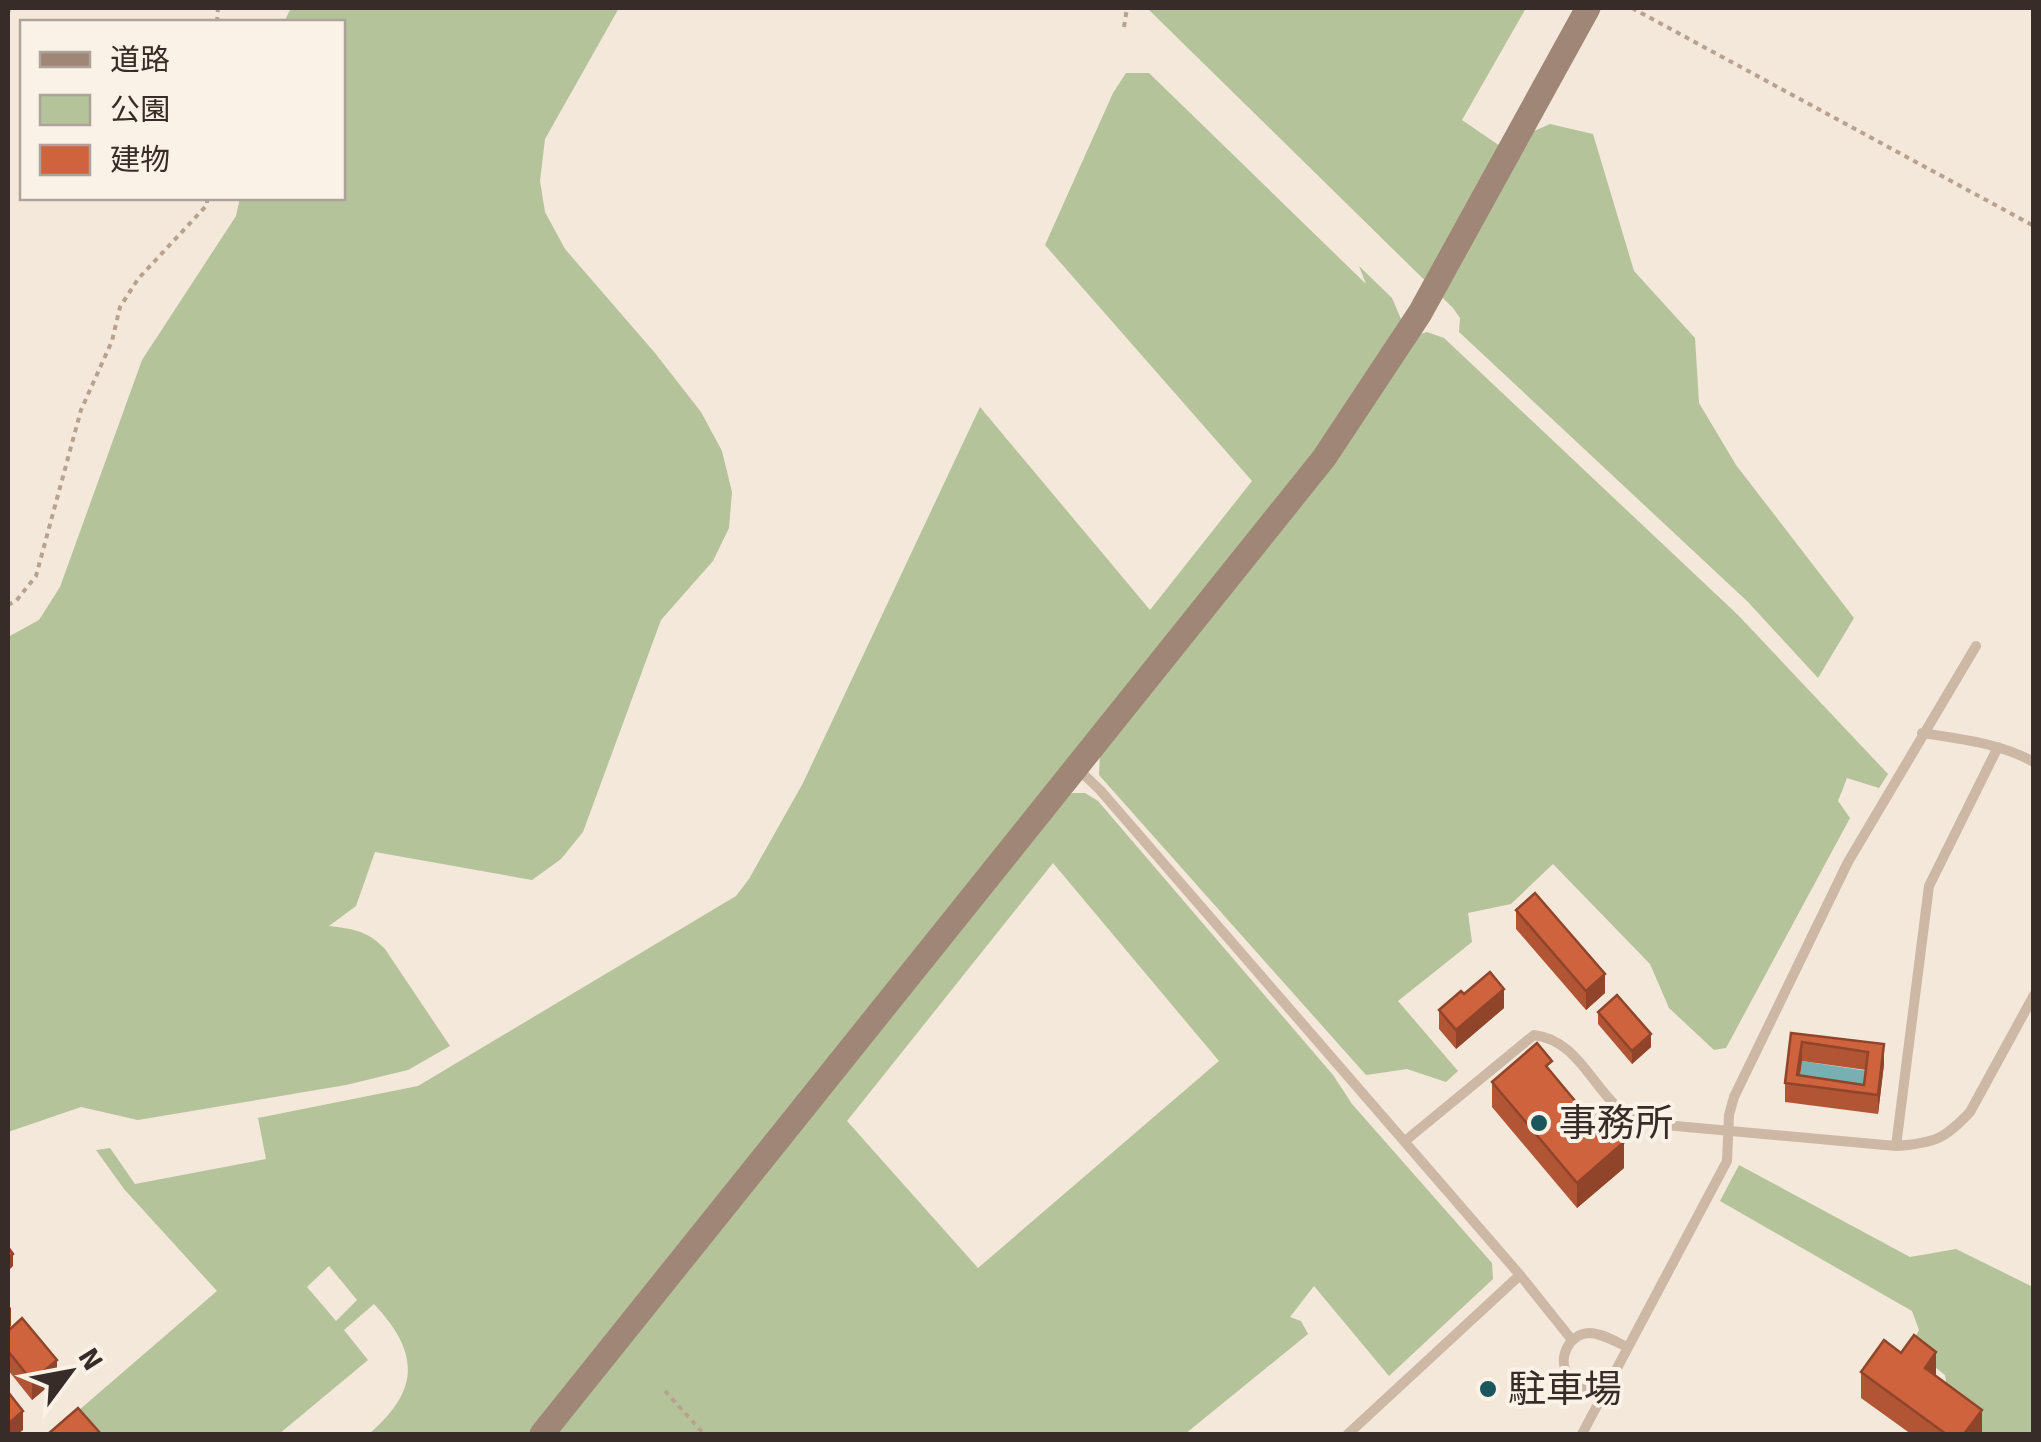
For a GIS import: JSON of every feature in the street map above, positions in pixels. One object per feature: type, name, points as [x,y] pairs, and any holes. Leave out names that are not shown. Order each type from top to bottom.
[{"type":"street","points":[[542,1434],[1266,533],[1377,381],[1420,313],[1588,8]]},
{"type":"lane","points":[[1582,1434],[1728,1161],[1734,1097],[1848,862],[1976,646]]},
{"type":"lane","points":[[1922,733],[1998,747],[2034,762]]},
{"type":"lane","points":[[1896,1146],[1929,886],[1998,747]]},
{"type":"lane","points":[[1078,768],[1405,1141],[1572,1340]]},
{"type":"lane","points":[[1405,1141],[1534,1035],[1564,1044],[1628,1118],[1643,1123],[1896,1146],[1930,1144],[1955,1128],[1970,1112],[2034,994]]},
{"type":"lane","points":[[1348,1434],[1520,1275]]},
{"type":"lane","points":[[1602,1397],[1576,1384],[1565,1369],[1565,1351],[1572,1340],[1593,1333],[1627,1347]]},
{"type":"path","points":[[1124,27],[1127,8]]},
{"type":"path","points":[[1632,8],[2034,226]]},
{"type":"path","points":[[8,605],[36,576],[81,410],[112,341],[120,307],[138,279],[207,200]]},
{"type":"path","points":[[665,1391],[704,1434]]},
{"type":"green space","points":[[291,8],[619,8],[545,139],[540,181],[545,212],[565,249],[701,412],[722,451],[732,492],[729,528],[713,561],[661,620],[583,832],[561,859],[532,880],[375,852],[356,906],[329,926],[365,934],[385,949],[450,1046],[408,1070],[346,1085],[138,1120],[81,1107],[8,1132],[8,637],[39,620],[60,587],[142,360],[236,216],[240,200],[345,200],[345,20],[285,20]]},
{"type":"green space","points":[[1147,8],[1526,8],[1462,120],[1500,146],[1550,124],[1593,134],[1634,271],[1695,338],[1699,403],[1736,465],[1854,618],[1818,678],[1748,602],[1459,332],[1460,318],[1453,308]]},
{"type":"green space","points":[[1126,73],[1149,73],[1366,284],[1359,266],[1392,298],[1401,319],[1322,447],[530,1434],[369,1434],[398,1402],[408,1371],[400,1339],[374,1304],[344,1330],[368,1360],[279,1434],[79,1434],[71,1417],[217,1291],[124,1189],[96,1150],[110,1148],[135,1184],[266,1159],[258,1118],[418,1086],[736,896],[803,783],[980,407],[1150,610],[1252,481],[1045,245],[1113,93]],"holes":[[[329,1266],[357,1300],[336,1321],[307,1287]]]},
{"type":"green space","points":[[1427,332],[1444,338],[1738,615],[1888,774],[1879,788],[1847,778],[1838,801],[1850,818],[1726,1048],[1714,1050],[1669,1008],[1650,964],[1553,864],[1511,904],[1468,913],[1472,942],[1398,1001],[1458,1071],[1446,1082],[1407,1069],[1366,1075],[1099,775],[1100,752],[1420,334]]},
{"type":"green space","points":[[1085,793],[1098,801],[1333,1075],[1352,1104],[1492,1263],[1493,1279],[1389,1376],[1314,1286],[1290,1317],[1301,1321],[1308,1334],[1185,1434],[554,1434],[1066,796]],"holes":[[[1053,863],[1219,1061],[978,1268],[847,1121]]]},
{"type":"green space","points":[[1739,1165],[1910,1257],[1956,1249],[2033,1287],[2033,1434],[1981,1434],[1934,1400],[1946,1382],[1945,1375],[1910,1347],[1919,1330],[1912,1311],[1720,1201]]},
{"type":"water","points":[[1802,1061],[1868,1071],[1864,1104],[1797,1094]]},
{"type":"building","points":[[1535,893],[1605,974],[1586,991],[1516,910]]},
{"type":"building","points":[[1490,972],[1504,989],[1456,1030],[1439,1010]]},
{"type":"building","points":[[1617,995],[1651,1034],[1632,1051],[1598,1012]]},
{"type":"building","points":[[1791,1033],[1884,1044],[1878,1095],[1785,1083]],"holes":[[[1802,1042],[1868,1052],[1864,1085],[1797,1075]]]},
{"type":"building","points":[[1537,1043],[1552,1061],[1546,1066],[1591,1120],[1599,1113],[1624,1142],[1577,1183],[1492,1082]]},
{"type":"building","points":[[22,1318],[57,1360],[32,1381],[8,1351],[8,1331]]},
{"type":"building","points":[[1914,1335],[1936,1352],[1925,1368],[1982,1410],[1964,1434],[1946,1434],[1861,1372],[1884,1340],[1901,1353]]},
{"type":"building","points":[[8,1392],[23,1411],[8,1424]]},
{"type":"building","points":[[78,1408],[101,1434],[48,1434]]},
{"type":"place","name":"事務所","points":[[1539,1123]]},
{"type":"place","name":"駐車場","points":[[1488,1389]]}]
